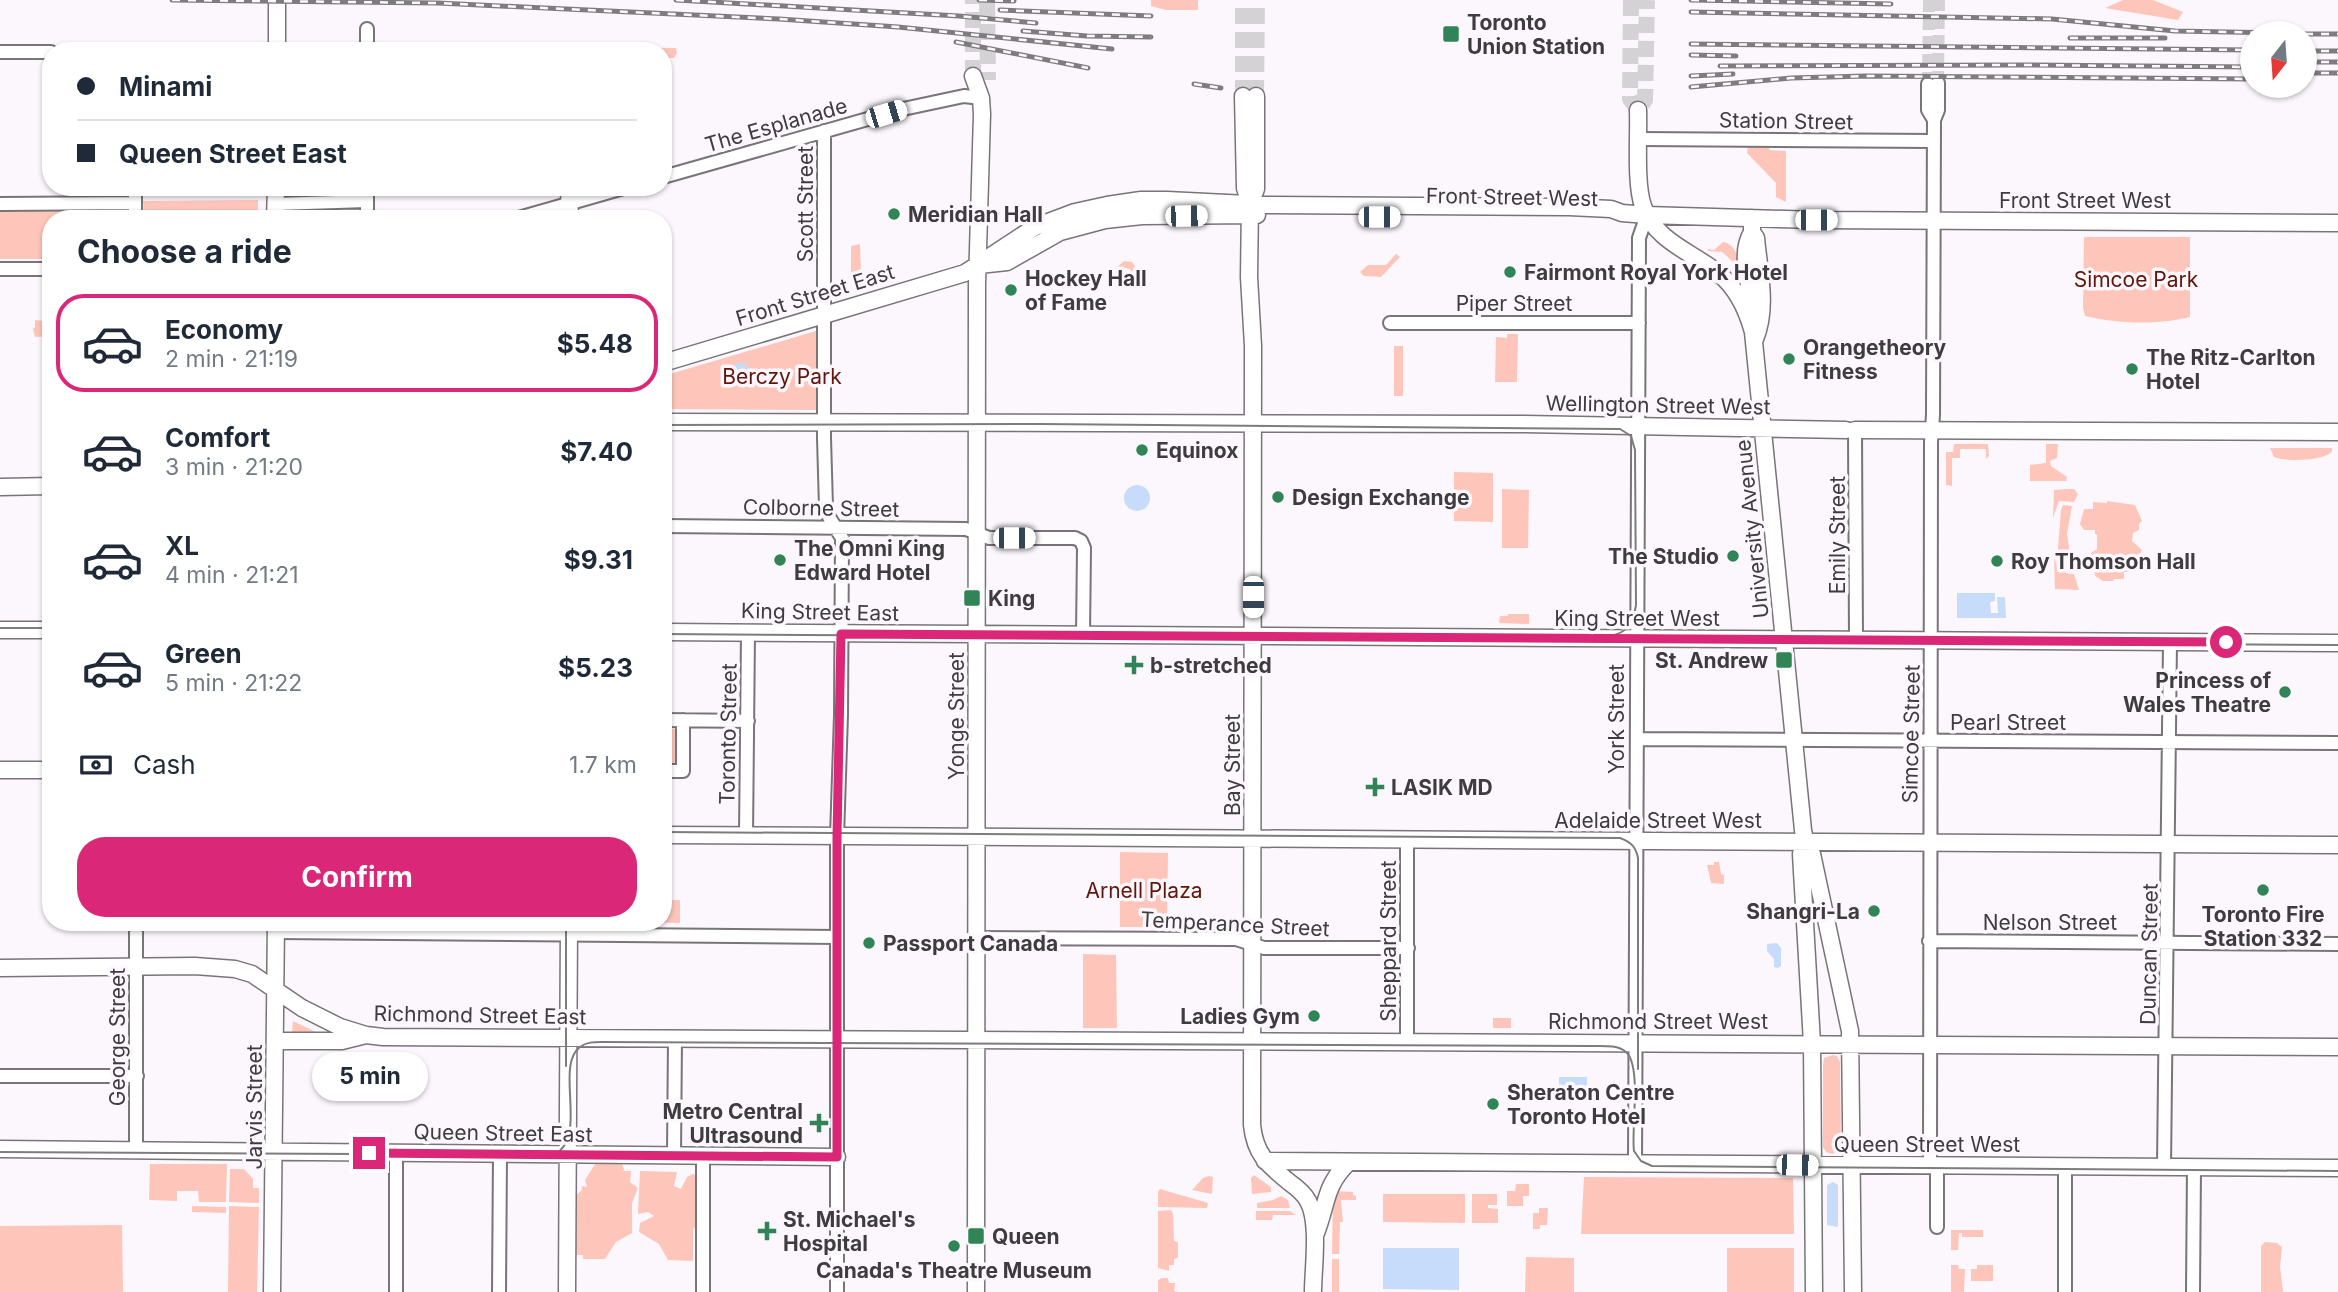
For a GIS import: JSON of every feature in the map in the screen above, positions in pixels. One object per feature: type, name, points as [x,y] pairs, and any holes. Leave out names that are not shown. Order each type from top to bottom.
[{"type":"main road","points":[[276,42],[277,4]]},
{"type":"main road","name":"Yonge Street","points":[[976,1292],[977,532],[981,78]]},
{"type":"main road","name":"Bay Street","points":[[1249,96],[1245,188],[1250,210],[1252,423],[1252,1125],[1255,1147],[1265,1161],[1307,1198],[1313,1217],[1313,1292]]},
{"type":"main road","name":"York Street","points":[[1638,110],[1640,196],[1647,215]]},
{"type":"main road","name":"Front Street West","points":[[979,265],[1007,262],[1043,232],[1126,216],[1141,208],[1557,212],[1609,219],[1622,213],[1752,225],[1933,219],[2338,223]]},
{"type":"main road","name":"University Avenue","points":[[1647,215],[1671,244],[1723,278],[1750,320],[1764,428],[1805,841],[1812,854],[1839,975],[1851,1044],[1853,1292]]},
{"type":"main road","points":[[1750,320],[1745,246],[1752,225]]},
{"type":"main road","points":[[1752,225],[1756,239],[1762,304],[1760,325],[1754,341]]},
{"type":"main road","name":"Front Street East","points":[[672,360],[965,273],[979,265]]},
{"type":"main road","name":"Wellington Street West","points":[[672,422],[1252,423],[2338,432]]},
{"type":"main road","points":[[0,486],[42,486]]},
{"type":"main road","points":[[0,630],[42,630]]},
{"type":"main road","name":"King Street East","points":[[672,632],[977,635]]},
{"type":"main road","name":"King Street West","points":[[977,635],[2338,643]]},
{"type":"main road","points":[[0,769],[42,770]]},
{"type":"main road","name":"Adelaide Street West","points":[[672,835],[2338,845]]},
{"type":"main road","name":"University Avenue","points":[[1805,841],[1801,854],[1812,1043],[1814,1292]]},
{"type":"main road","name":"Jarvis Street","points":[[272,1292],[276,931]]},
{"type":"main road","points":[[567,1292],[569,931]]},
{"type":"main road","name":"Richmond Street East","points":[[0,968],[195,966],[235,969],[252,974],[323,1019],[366,1035],[977,1041]]},
{"type":"main road","points":[[275,1041],[342,1041],[366,1035]]},
{"type":"main road","name":"Richmond Street West","points":[[977,1041],[2338,1047]]},
{"type":"main road","name":"Queen Street East","points":[[0,1149],[837,1157]]},
{"type":"main road","name":"Queen Street West","points":[[1265,1161],[2338,1168]]},
{"type":"main road","points":[[1314,1238],[1325,1209],[1329,1187],[1349,1162]]},
{"type":"street","points":[[367,29],[367,42]]},
{"type":"street","points":[[0,52],[42,52]]},
{"type":"street","name":"Simcoe Street","points":[[1933,84],[1928,110],[1934,120],[1928,1044],[1937,1227]]},
{"type":"street","name":"The Esplanade","points":[[672,174],[904,109],[964,96],[981,98]]},
{"type":"street","name":"Scott Street","points":[[824,131],[824,422],[827,507],[829,517],[842,538],[837,837],[837,1292]]},
{"type":"street","name":"Station Street","points":[[1639,139],[1934,141]]},
{"type":"street","points":[[135,196],[135,210]]},
{"type":"street","points":[[286,210],[357,196]]},
{"type":"street","points":[[545,210],[595,196]]},
{"type":"street","points":[[0,204],[135,203]]},
{"type":"street","name":"York Street","points":[[1635,1164],[1639,238],[1647,215]]},
{"type":"street","points":[[0,269],[42,269]]},
{"type":"street","name":"Piper Street","points":[[1390,323],[1639,323]]},
{"type":"street","name":"Emily Street","points":[[1851,430],[1856,538],[1856,640]]},
{"type":"street","name":"Colborne Street","points":[[672,526],[962,529],[989,538],[1072,538],[1082,543],[1083,635]]},
{"type":"street","name":"Toronto Street","points":[[746,836],[748,633]]},
{"type":"street","name":"Duncan Street","points":[[2164,1166],[2170,642]]},
{"type":"street","points":[[672,720],[748,721]]},
{"type":"street","points":[[672,771],[684,771],[683,720]]},
{"type":"street","name":"Pearl Street","points":[[1637,739],[2338,743]]},
{"type":"street","name":"Sheppard Street","points":[[1407,841],[1407,1041]]},
{"type":"street","name":"George Street","points":[[136,931],[136,1151]]},
{"type":"street","points":[[636,931],[837,937]]},
{"type":"street","name":"Temperance Street","points":[[977,938],[1240,939],[1264,948],[1408,948]]},
{"type":"street","name":"Nelson Street","points":[[1929,941],[2338,944]]},
{"type":"street","points":[[674,1155],[676,1038]]},
{"type":"street","points":[[0,1076],[137,1076]]},
{"type":"street","points":[[396,1153],[396,1292]]},
{"type":"street","points":[[499,1292],[500,1154]]},
{"type":"street","points":[[703,1292],[704,1156]]},
{"type":"street","points":[[2064,1292],[2065,1166]]},
{"type":"street","points":[[2193,1167],[2193,1292]]},
{"type":"green space","points":[[1151,0],[1198,0],[1198,10],[1166,10],[1151,6]]},
{"type":"green space","points":[[2123,0],[2153,0],[2183,12],[2178,20],[2105,8]]},
{"type":"green space","points":[[672,48],[676,48],[677,53],[674,58]]},
{"type":"green space","points":[[1756,144],[1767,145],[1770,150],[1786,151],[1786,202],[1776,197],[1776,183],[1747,153],[1748,147]]},
{"type":"green space","points":[[258,200],[258,210],[144,210],[143,201]]},
{"type":"green space","points":[[0,211],[42,211],[42,259],[0,259]]},
{"type":"green space","name":"Simcoe Park","points":[[2084,237],[2190,237],[2190,317],[2138,323],[2085,316]]},
{"type":"green space","points":[[1723,242],[1735,251],[1740,277],[1731,260],[1722,252],[1708,251],[1714,250]]},
{"type":"green space","points":[[860,244],[861,272],[851,275],[851,246]]},
{"type":"green space","points":[[1396,254],[1400,257],[1381,277],[1364,276],[1360,272],[1368,265],[1386,265]]},
{"type":"green space","points":[[1124,261],[1132,262],[1138,270],[1137,280],[1127,285],[1132,273],[1130,269],[1125,268],[1122,271],[1126,278],[1125,285],[1115,276],[1116,268]]},
{"type":"green space","points":[[35,320],[42,321],[42,337],[35,337]]},
{"type":"green space","name":"Berczy Park","points":[[816,331],[816,410],[672,409],[672,373]]},
{"type":"green space","points":[[1507,334],[1518,334],[1517,382],[1495,382],[1496,337],[1507,338]]},
{"type":"green space","points":[[1394,346],[1403,346],[1403,396],[1394,396]]},
{"type":"green space","points":[[1954,444],[1988,444],[1989,456],[1986,459],[1986,449],[1960,449],[1960,458],[1952,458],[1952,486],[1946,485],[1946,452],[1953,452]]},
{"type":"green space","points":[[2046,444],[2058,444],[2057,458],[2050,461],[2051,466],[2067,477],[2066,481],[2030,481],[2030,465],[2046,463]]},
{"type":"green space","points":[[2270,448],[2332,448],[2332,452],[2313,459],[2287,460],[2274,457]]},
{"type":"green space","points":[[1454,472],[1493,473],[1493,522],[1454,521]]},
{"type":"green space","points":[[1502,489],[1529,490],[1528,548],[1502,548]]},
{"type":"green space","points":[[2074,489],[2078,494],[2074,502],[2059,501],[2053,518],[2054,490]]},
{"type":"green space","points":[[2093,502],[2135,505],[2142,521],[2139,530],[2133,533],[2132,541],[2142,550],[2130,572],[2124,572],[2124,579],[2113,581],[2103,581],[2095,576],[2091,553],[2097,549],[2097,535],[2095,530],[2084,530],[2080,524],[2084,509],[2093,509]]},
{"type":"green space","points":[[2063,505],[2072,506],[2067,534],[2072,567],[2062,563],[2058,548]]},
{"type":"green space","points":[[2054,557],[2060,569],[2074,574],[2079,590],[2055,589]]},
{"type":"green space","points":[[1529,614],[1529,624],[1499,623],[1500,616]]},
{"type":"green space","points":[[672,729],[679,729],[681,765],[672,765]]},
{"type":"green space","name":"Arnell Plaza","points":[[1120,852],[1168,853],[1167,927],[1120,927]]},
{"type":"green space","points":[[1714,862],[1719,862],[1724,884],[1711,883],[1707,865],[1714,865]]},
{"type":"green space","points":[[672,900],[680,900],[680,923],[672,923]]},
{"type":"green space","points":[[1083,954],[1116,955],[1117,1028],[1083,1028]]},
{"type":"green space","points":[[1493,1018],[1511,1018],[1511,1028],[1493,1028]]},
{"type":"green space","points":[[293,1021],[320,1034],[292,1033]]},
{"type":"green space","points":[[1837,1056],[1840,1062],[1841,1150],[1832,1154],[1826,1152],[1823,1147],[1823,1065],[1824,1058]]},
{"type":"green space","points":[[597,1161],[621,1162],[623,1171],[631,1171],[630,1182],[638,1188],[632,1203],[632,1233],[616,1242],[605,1259],[583,1259],[583,1255],[576,1255],[575,1196],[582,1190],[582,1186],[587,1187],[585,1180]]},
{"type":"green space","points":[[150,1164],[227,1164],[226,1202],[199,1202],[198,1191],[177,1191],[177,1201],[149,1200]]},
{"type":"green space","points":[[230,1169],[244,1169],[253,1179],[253,1188],[259,1188],[259,1203],[229,1202]]},
{"type":"green space","points":[[640,1171],[677,1172],[674,1186],[681,1189],[687,1177],[693,1174],[698,1176],[693,1261],[668,1260],[659,1244],[639,1232],[640,1223],[654,1216],[648,1212],[638,1214]]},
{"type":"green space","points":[[1254,1175],[1271,1187],[1271,1192],[1252,1194],[1251,1178]]},
{"type":"green space","points":[[1213,1177],[1212,1194],[1192,1190],[1203,1178]]},
{"type":"green space","points":[[1584,1177],[1793,1178],[1794,1234],[1581,1234]]},
{"type":"green space","points":[[1516,1184],[1529,1184],[1529,1196],[1523,1196],[1523,1206],[1507,1206],[1507,1191],[1515,1191]]},
{"type":"green space","points":[[1160,1189],[1208,1203],[1207,1208],[1158,1207]]},
{"type":"green space","points":[[1333,1191],[1353,1192],[1356,1196],[1356,1200],[1341,1200],[1343,1222],[1340,1222],[1339,1254],[1332,1254]]},
{"type":"green space","points":[[1383,1194],[1465,1194],[1465,1223],[1383,1222]]},
{"type":"green space","points":[[1472,1194],[1497,1194],[1497,1205],[1488,1205],[1488,1208],[1498,1209],[1498,1223],[1472,1223]]},
{"type":"green space","points":[[1281,1196],[1288,1200],[1290,1208],[1257,1208],[1257,1203]]},
{"type":"green space","points":[[192,1206],[226,1207],[226,1213],[192,1212]]},
{"type":"green space","points":[[229,1206],[259,1207],[257,1292],[228,1292]]},
{"type":"green space","points":[[1539,1208],[1548,1208],[1547,1225],[1533,1229],[1533,1213],[1539,1213]]},
{"type":"green space","points":[[1171,1210],[1174,1241],[1178,1242],[1178,1258],[1174,1259],[1174,1265],[1169,1265],[1169,1271],[1158,1268],[1158,1211]]},
{"type":"green space","points":[[1256,1211],[1290,1211],[1296,1215],[1273,1215],[1272,1220],[1256,1220]]},
{"type":"green space","points":[[122,1225],[123,1292],[0,1292],[0,1226]]},
{"type":"green space","points":[[1951,1230],[1983,1230],[1983,1237],[1962,1237],[1962,1233],[1959,1233],[1958,1250],[1951,1250]]},
{"type":"green space","points":[[2265,1242],[2277,1243],[2282,1247],[2280,1267],[2283,1292],[2261,1292],[2261,1246]]},
{"type":"green space","points":[[1727,1248],[1794,1248],[1794,1292],[1727,1292]]},
{"type":"green space","points":[[1526,1257],[1574,1258],[1574,1292],[1525,1292]]},
{"type":"green space","points":[[1332,1259],[1339,1259],[1339,1292],[1332,1292]]},
{"type":"green space","points":[[1951,1265],[1965,1269],[1964,1292],[1951,1292]]},
{"type":"green space","points":[[1977,1265],[1993,1265],[1993,1281],[1971,1281],[1971,1269],[1977,1269]]},
{"type":"green space","points":[[1168,1278],[1169,1283],[1175,1283],[1174,1291],[1178,1292],[1158,1292],[1158,1280]]},
{"type":"water","points":[[740,363],[746,366],[749,372],[746,378],[740,381],[734,378],[731,372],[734,366]]},
{"type":"water","points":[[1137,485],[1146,489],[1150,498],[1146,507],[1137,511],[1128,507],[1124,498],[1128,489]]},
{"type":"water","points":[[1957,593],[1995,593],[1995,601],[1990,602],[1991,613],[1998,613],[1997,597],[2005,597],[2006,618],[1957,618]]},
{"type":"water","points":[[1777,943],[1781,948],[1781,966],[1778,968],[1774,967],[1774,959],[1767,951],[1767,944]]},
{"type":"water","points":[[1559,1077],[1587,1077],[1587,1095],[1559,1095]]},
{"type":"water","points":[[1833,1182],[1838,1185],[1838,1227],[1827,1225],[1827,1185]]},
{"type":"water","points":[[1383,1248],[1459,1248],[1459,1290],[1383,1289]]},
{"type":"tunnel","points":[[973,0],[973,76]]},
{"type":"tunnel","points":[[987,0],[988,80]]},
{"type":"tunnel","points":[[1243,0],[1243,96]]},
{"type":"tunnel","points":[[1256,96],[1257,0]]},
{"type":"tunnel","points":[[1631,0],[1630,99],[1638,110],[1645,100],[1647,0]]},
{"type":"tunnel","points":[[1928,84],[1929,0]]},
{"type":"tunnel","points":[[1938,83],[1939,0]]},
{"type":"tram line","points":[[672,425],[1040,424],[1620,429],[1631,436],[1635,450],[1636,605],[1629,626],[1621,633],[1609,636]]},
{"type":"tram line","points":[[0,628],[42,628]]},
{"type":"tram line","points":[[672,634],[2338,645]]},
{"type":"tram line","points":[[672,832],[1620,838],[1632,845],[1638,858],[1638,1069]]},
{"type":"tram line","points":[[566,931],[566,1066]]},
{"type":"tram line","points":[[0,1152],[554,1155],[564,1146],[569,1133],[570,1069],[573,1056],[582,1045],[596,1042],[1602,1046],[1623,1050],[1631,1059],[1635,1084],[1634,1151],[1641,1161],[1652,1166],[2338,1171]]},
{"type":"railway","points":[[172,0],[438,3],[779,19],[898,27],[1112,49]]},
{"type":"railway","points":[[676,0],[1036,23]]},
{"type":"railway","points":[[979,0],[1014,1]]},
{"type":"railway","points":[[1691,0],[1891,4]]},
{"type":"railway","points":[[1000,10],[1151,16]]},
{"type":"railway","points":[[1691,12],[2052,19],[2175,31],[2240,32]]},
{"type":"railway","points":[[1023,31],[1151,37]]},
{"type":"railway","points":[[2317,34],[2338,34]]},
{"type":"railway","points":[[2070,38],[2165,38]]},
{"type":"railway","points":[[956,42],[1088,68]]},
{"type":"railway","points":[[1691,44],[2240,50]]},
{"type":"railway","points":[[2317,51],[2338,51]]},
{"type":"railway","points":[[1691,55],[1736,56]]},
{"type":"railway","points":[[2317,62],[2338,62]]},
{"type":"railway","points":[[1720,66],[2240,67]]},
{"type":"railway","points":[[2317,73],[2338,73]]},
{"type":"railway","points":[[1691,76],[1733,74]]},
{"type":"railway","points":[[1691,87],[1791,78],[1866,76],[2240,79]]},
{"type":"railway","points":[[1194,84],[1221,88]]},
{"type":"place","name":"Toronto Union Station","points":[[1451,34]]},
{"type":"place","name":"Meridian Hall","points":[[894,214]]},
{"type":"place","name":"Fairmont Royal York Hotel","points":[[1510,272]]},
{"type":"place","name":"Hockey Hall of Fame","points":[[1011,290]]},
{"type":"place","name":"Orangetheory Fitness","points":[[1789,359]]},
{"type":"place","name":"The Ritz-Carlton Hotel","points":[[2132,369]]},
{"type":"place","name":"Equinox","points":[[1142,450]]},
{"type":"place","name":"Design Exchange","points":[[1278,497]]},
{"type":"place","name":"The Studio","points":[[1733,556]]},
{"type":"place","name":"The Omni King Edward Hotel","points":[[780,560]]},
{"type":"place","name":"Roy Thomson Hall","points":[[1997,561]]},
{"type":"place","name":"King","points":[[972,598]]},
{"type":"place","name":"St. Andrew","points":[[1784,660]]},
{"type":"place","name":"b-stretched","points":[[1134,665]]},
{"type":"place","name":"Princess of Wales Theatre","points":[[2285,692]]},
{"type":"place","name":"LASIK MD","points":[[1375,787]]},
{"type":"place","name":"Toronto Fire Station 332","points":[[2263,890]]},
{"type":"place","name":"Shangri-La","points":[[1874,911]]},
{"type":"place","name":"Passport Canada","points":[[869,943]]},
{"type":"place","name":"Ladies Gym","points":[[1314,1016]]},
{"type":"place","name":"Sheraton Centre Toronto Hotel","points":[[1493,1104]]},
{"type":"place","name":"Metro Central Ultrasound","points":[[819,1123]]},
{"type":"place","name":"St. Michael's Hospital","points":[[767,1231]]},
{"type":"place","name":"Queen","points":[[976,1236]]},
{"type":"place","name":"Canada's Theatre Museum","points":[[954,1246]]},
{"type":"route","points":[[369,1153],[837,1157],[837,837],[841,634],[2226,642]]}]
